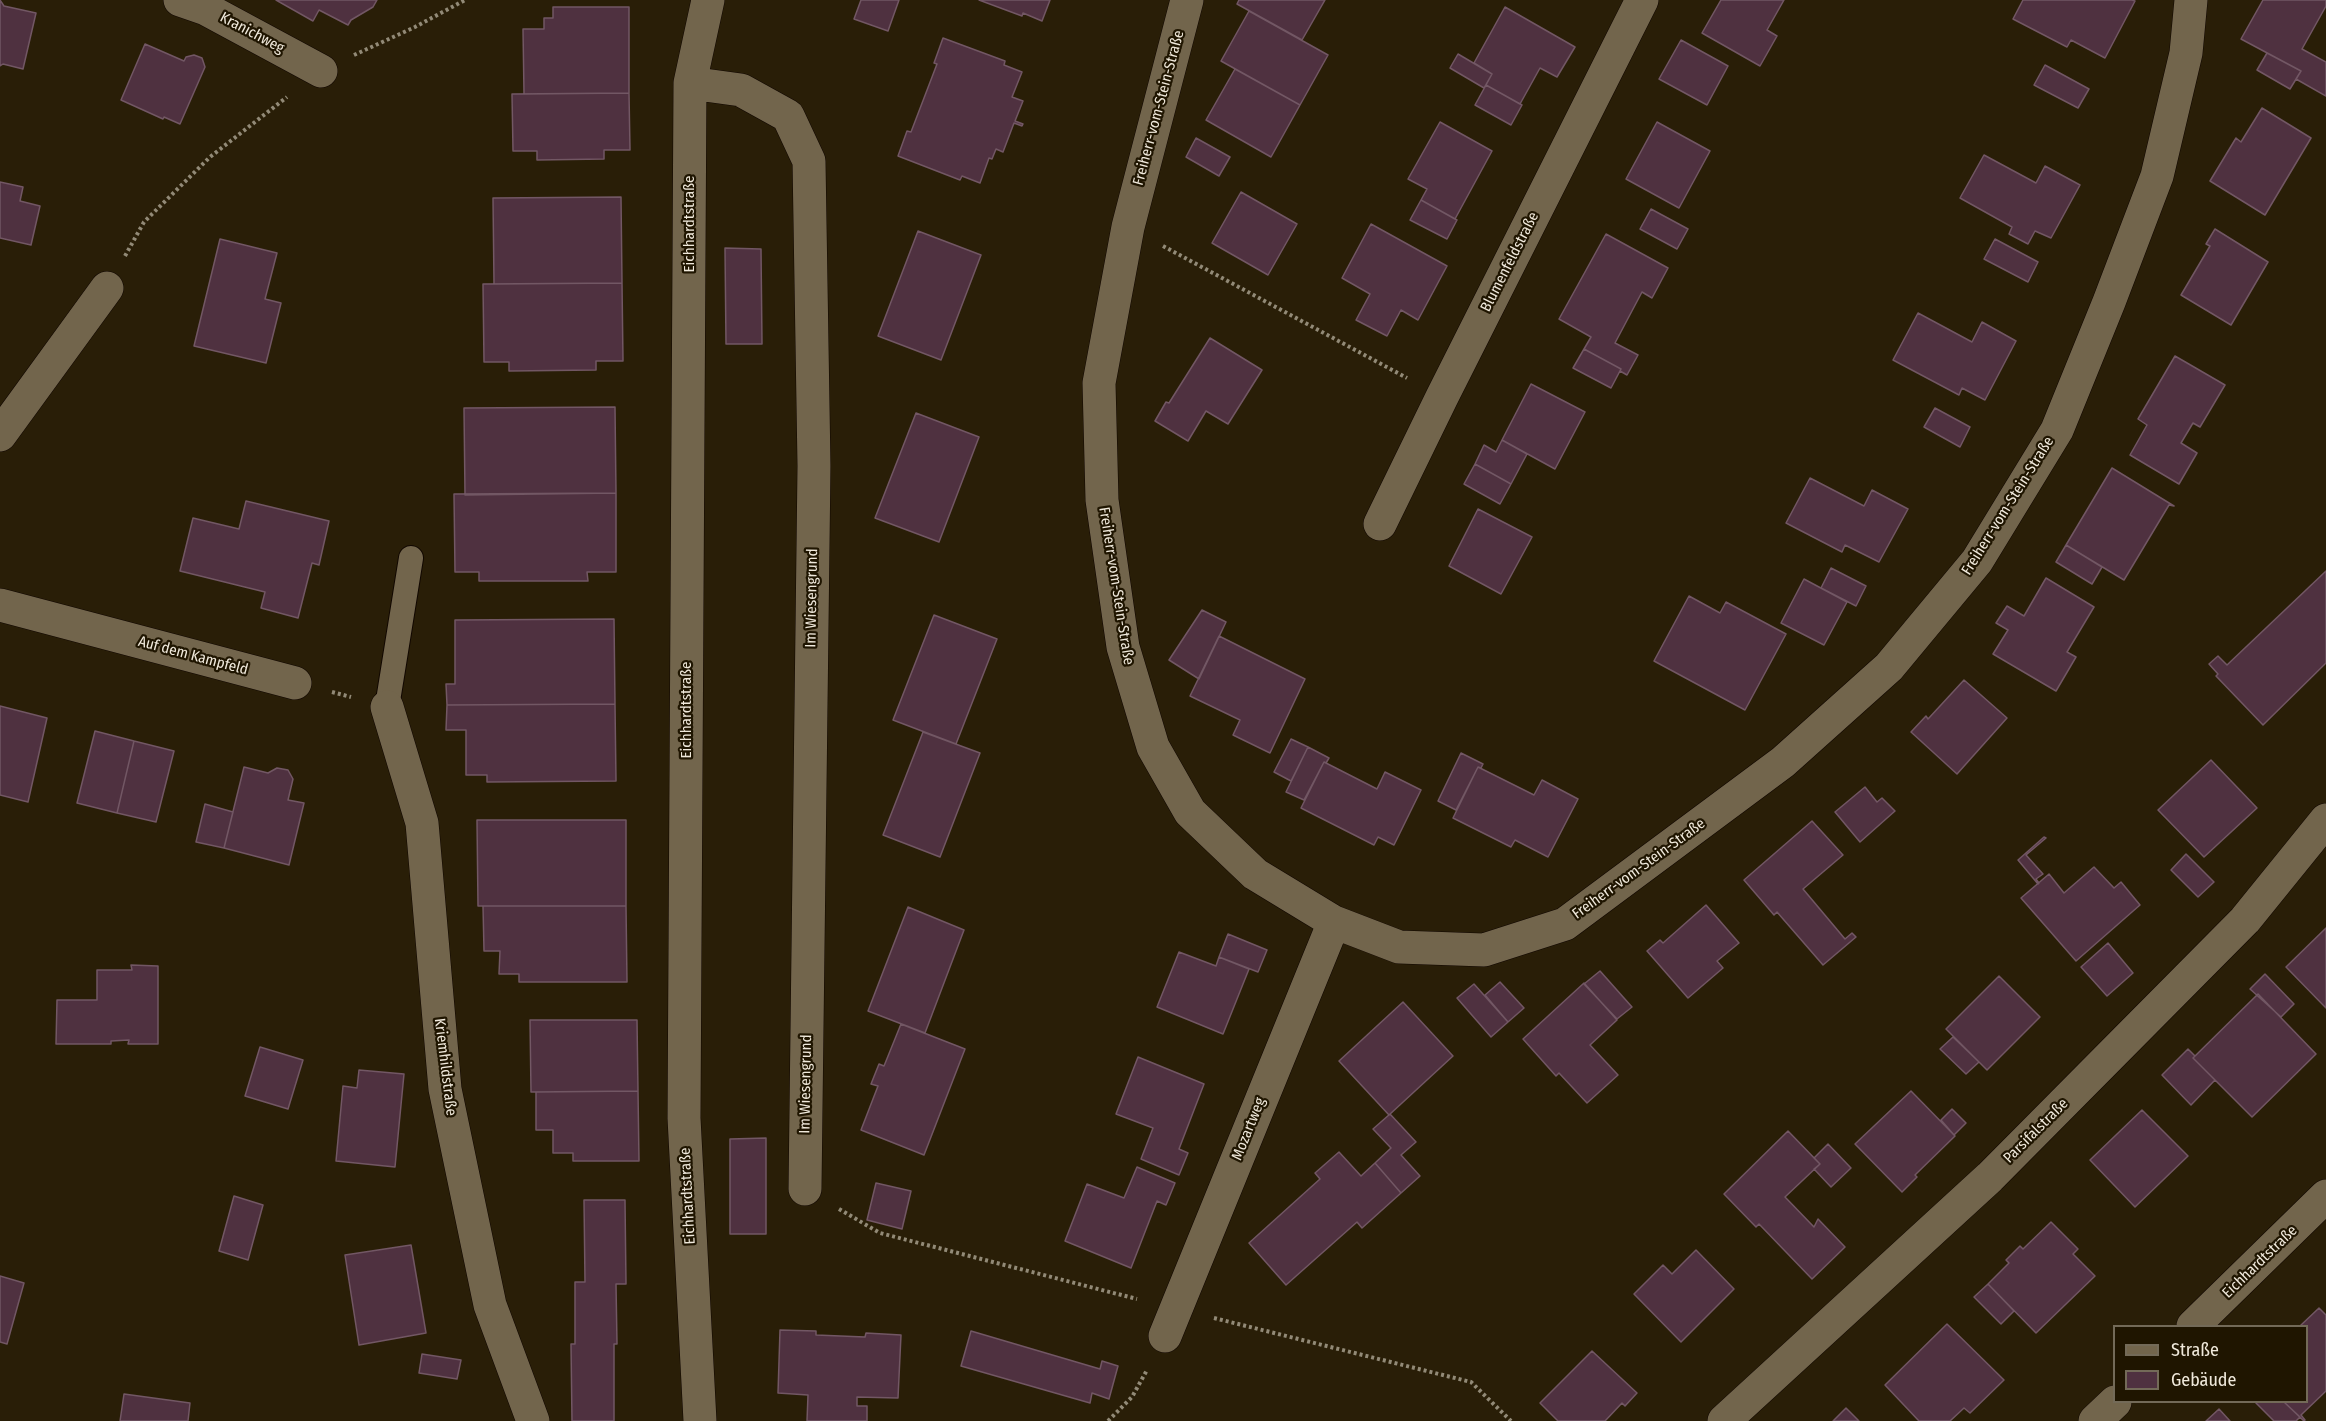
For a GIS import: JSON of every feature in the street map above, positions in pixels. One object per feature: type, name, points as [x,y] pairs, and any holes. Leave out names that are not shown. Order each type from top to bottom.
[{"type":"street","name":"Kranichweg","points":[[180,0],[206,9],[321,71]]},
{"type":"street","name":"Eichhardtstraße","points":[[700,1421],[684,1118],[690,84],[708,0]]},
{"type":"street","name":"Freiherr-vom-Stein-Straße","points":[[1187,0],[1128,227],[1099,383],[1102,500],[1123,647],[1149,736],[1190,812],[1254,874],[1334,922],[1399,947],[1484,950],[1565,924],[1783,762],[1888,668],[1977,561],[2057,430],[2109,302],[2157,176],[2186,53],[2191,0]]},
{"type":"street","name":"Blumenfeldstraße","points":[[1380,524],[1642,0]]},
{"type":"street","name":"Im Wiesengrund","points":[[690,84],[741,90],[788,116],[809,161],[814,466],[805,1189]]},
{"type":"street","points":[[0,435],[107,288]]},
{"type":"street","name":"Auf dem Kampfeld","points":[[0,605],[295,683]]},
{"type":"street","name":"Kriemhildstraße","points":[[387,707],[422,823],[447,1100],[490,1305],[533,1421]]},
{"type":"street","name":"Parsifalstraße","points":[[1724,1421],[1990,1177],[2245,920],[2326,820]]},
{"type":"street","name":"Mozartweg","points":[[1165,1336],[1334,922]]},
{"type":"street","name":"Eichhardtstraße","points":[[2194,1325],[2300,1224],[2326,1196]]},
{"type":"street","points":[[2095,1421],[2113,1403]]},
{"type":"lane","points":[[387,707],[411,558]]},
{"type":"path","points":[[107,288],[144,222],[210,157],[321,71],[415,27],[465,0]]},
{"type":"path","points":[[1128,227],[1442,397]]},
{"type":"path","points":[[295,683],[387,707]]},
{"type":"path","points":[[1108,1421],[1132,1396],[1165,1336]]},
{"type":"building","points":[[0,0],[4,6],[36,13],[23,69],[3,64],[0,66]]},
{"type":"building","points":[[276,0],[377,0],[373,7],[351,20],[348,25],[319,10],[313,21]]},
{"type":"building","points":[[861,0],[899,0],[888,31],[854,19]]},
{"type":"building","points":[[979,0],[1050,0],[1042,21]]},
{"type":"building","points":[[1239,0],[1325,0],[1302,40],[1237,4]]},
{"type":"building","points":[[1721,0],[1784,0],[1767,30],[1777,36],[1760,66],[1702,33]]},
{"type":"building","points":[[2023,0],[2135,1],[2105,58],[2071,40],[2067,47],[2013,19]]},
{"type":"building","points":[[2263,0],[2326,0],[2326,6],[2302,49],[2326,62],[2326,96],[2296,79],[2301,71],[2241,39]]},
{"type":"building","points":[[553,7],[629,7],[629,93],[524,94],[523,29],[544,29],[544,18],[553,18]]},
{"type":"building","points":[[1505,7],[1575,47],[1557,77],[1540,68],[1520,104],[1486,85],[1492,74],[1474,63]]},
{"type":"building","points":[[1249,11],[1328,55],[1300,105],[1221,61]]},
{"type":"building","points":[[943,38],[1005,61],[1004,65],[1022,72],[1012,97],[1023,101],[1015,121],[1023,124],[1022,126],[1014,123],[1003,152],[996,149],[992,159],[989,158],[980,183],[962,176],[960,180],[898,156],[907,131],[911,132],[937,64],[934,63]]},
{"type":"building","points":[[1681,40],[1728,66],[1707,105],[1659,79]]},
{"type":"building","points":[[145,44],[184,61],[186,57],[194,55],[202,58],[205,67],[180,124],[121,100]]},
{"type":"building","points":[[2267,53],[2301,71],[2290,89],[2257,70]]},
{"type":"building","points":[[1458,54],[1492,74],[1484,88],[1450,68]]},
{"type":"building","points":[[2045,65],[2089,89],[2078,108],[2034,85]]},
{"type":"building","points":[[1235,69],[1300,105],[1271,157],[1206,120]]},
{"type":"building","points":[[1486,85],[1522,105],[1511,125],[1475,105]]},
{"type":"building","points":[[629,93],[630,150],[604,150],[604,159],[537,160],[537,151],[513,151],[512,94]]},
{"type":"building","points":[[2262,108],[2311,138],[2265,215],[2210,181],[2236,138],[2241,142]]},
{"type":"building","points":[[1440,122],[1492,151],[1455,219],[1421,200],[1427,189],[1408,179]]},
{"type":"building","points":[[1657,122],[1710,151],[1679,208],[1626,179]]},
{"type":"building","points":[[1196,138],[1230,157],[1219,176],[1186,157]]},
{"type":"building","points":[[1984,155],[2036,183],[2045,166],[2080,185],[2051,238],[2035,231],[2028,244],[2009,234],[2012,227],[1960,198]]},
{"type":"building","points":[[0,182],[23,187],[20,201],[40,206],[31,245],[0,238]]},
{"type":"building","points":[[1241,192],[1297,224],[1268,275],[1212,243]]},
{"type":"building","points":[[621,197],[622,283],[494,284],[493,198]]},
{"type":"building","points":[[1421,200],[1457,220],[1447,239],[1410,220]]},
{"type":"building","points":[[1651,209],[1688,229],[1677,249],[1640,229]]},
{"type":"building","points":[[1371,224],[1447,266],[1418,320],[1401,310],[1387,336],[1356,320],[1370,294],[1342,278]]},
{"type":"building","points":[[2215,229],[2268,262],[2231,325],[2181,295],[2210,246],[2206,244]]},
{"type":"building","points":[[918,231],[981,255],[941,360],[878,336]]},
{"type":"building","points":[[1606,234],[1668,268],[1652,298],[1642,292],[1615,343],[1638,355],[1627,375],[1620,371],[1621,369],[1584,349],[1591,337],[1559,319]]},
{"type":"building","points":[[220,239],[277,253],[265,299],[281,303],[266,363],[194,346]]},
{"type":"building","points":[[1995,239],[2038,262],[2028,282],[1984,259]]},
{"type":"building","points":[[725,248],[761,249],[762,344],[726,344]]},
{"type":"building","points":[[622,283],[623,361],[596,361],[596,370],[509,371],[509,362],[484,362],[483,284]]},
{"type":"building","points":[[1918,313],[1972,342],[1982,322],[2016,341],[1985,400],[1962,388],[1959,395],[1893,360]]},
{"type":"building","points":[[1210,338],[1262,370],[1228,424],[1206,411],[1188,441],[1155,421]]},
{"type":"building","points":[[1584,349],[1621,369],[1611,388],[1573,368]]},
{"type":"building","points":[[2175,356],[2225,385],[2200,427],[2193,423],[2181,443],[2197,453],[2179,484],[2130,455],[2147,425],[2138,419]]},
{"type":"building","points":[[1531,384],[1585,412],[1555,469],[1502,440]]},
{"type":"building","points":[[615,407],[616,493],[465,495],[464,408]]},
{"type":"building","points":[[1935,408],[1970,427],[1960,447],[1924,427]]},
{"type":"building","points":[[916,413],[979,437],[939,542],[875,518]]},
{"type":"building","points":[[1502,440],[1527,454],[1511,484],[1475,464],[1484,445],[1496,452]]},
{"type":"building","points":[[1475,464],[1511,484],[1500,504],[1464,484]]},
{"type":"building","points":[[2112,468],[2174,506],[2169,505],[2124,580],[2066,545]]},
{"type":"building","points":[[1810,478],[1864,506],[1872,490],[1908,509],[1879,562],[1845,545],[1842,552],[1786,523]]},
{"type":"building","points":[[616,493],[616,572],[587,572],[588,581],[479,581],[479,572],[455,572],[454,494]]},
{"type":"building","points":[[246,501],[329,521],[319,565],[312,563],[298,618],[261,608],[265,592],[180,571],[193,518],[239,529]]},
{"type":"building","points":[[1478,509],[1532,537],[1501,594],[1449,566]]},
{"type":"building","points":[[2066,545],[2102,567],[2092,584],[2056,562]]},
{"type":"building","points":[[1831,568],[1866,586],[1856,606],[1821,588]]},
{"type":"building","points":[[2326,571],[2326,663],[2263,725],[2216,676],[2218,674],[2209,664],[2218,656],[2227,665]]},
{"type":"building","points":[[2046,578],[2094,607],[2067,652],[2076,657],[2056,691],[1993,654],[2008,630],[1996,623],[2007,606],[2024,616]]},
{"type":"building","points":[[1804,579],[1847,602],[1824,645],[1781,623]]},
{"type":"building","points":[[1689,596],[1720,613],[1726,602],[1786,634],[1745,710],[1654,661]]},
{"type":"building","points":[[1202,610],[1226,622],[1199,679],[1169,660]]},
{"type":"building","points":[[934,615],[997,639],[956,744],[893,720]]},
{"type":"building","points":[[614,619],[615,704],[447,705],[446,684],[455,684],[455,620]]},
{"type":"building","points":[[1219,636],[1305,679],[1270,753],[1233,735],[1240,720],[1190,696]]},
{"type":"building","points":[[1964,680],[2007,718],[1957,774],[1911,732],[1926,716],[1928,719]]},
{"type":"building","points":[[615,704],[616,781],[487,782],[487,775],[466,775],[466,730],[446,730],[447,705]]},
{"type":"building","points":[[0,706],[47,718],[28,802],[0,795]]},
{"type":"building","points":[[95,731],[134,741],[117,813],[77,803]]},
{"type":"building","points":[[923,732],[980,753],[940,857],[883,835]]},
{"type":"building","points":[[1291,739],[1308,747],[1291,781],[1274,772]]},
{"type":"building","points":[[134,741],[174,751],[156,822],[117,813]]},
{"type":"building","points":[[1308,747],[1329,758],[1326,763],[1324,762],[1304,800],[1286,792]]},
{"type":"building","points":[[1461,753],[1483,764],[1481,768],[1478,767],[1456,810],[1438,801]]},
{"type":"building","points":[[2211,760],[2257,808],[2204,857],[2158,810]]},
{"type":"building","points":[[1324,762],[1377,789],[1385,772],[1421,790],[1394,845],[1378,837],[1374,845],[1301,808]]},
{"type":"building","points":[[244,767],[268,773],[277,768],[288,770],[293,779],[288,800],[304,803],[289,865],[224,848]]},
{"type":"building","points":[[1478,767],[1534,795],[1542,780],[1578,799],[1548,857],[1515,840],[1511,847],[1453,818]]},
{"type":"building","points":[[1865,787],[1877,802],[1882,798],[1895,811],[1860,842],[1835,812]]},
{"type":"building","points":[[205,804],[233,812],[224,848],[196,842]]},
{"type":"building","points":[[477,820],[626,820],[626,906],[478,906]]},
{"type":"building","points":[[1812,821],[1843,855],[1803,889],[1845,939],[1852,933],[1856,937],[1823,965],[1777,912],[1774,915],[1744,880]]},
{"type":"building","points":[[2044,837],[2046,838],[2026,855],[2043,874],[2036,879],[2038,884],[2018,860]]},
{"type":"building","points":[[2186,854],[2214,882],[2198,897],[2171,870]]},
{"type":"building","points":[[2094,867],[2114,888],[2121,882],[2140,905],[2076,961],[2021,898],[2049,874],[2064,893]]},
{"type":"building","points":[[1706,905],[1739,943],[1717,961],[1723,968],[1688,998],[1647,951],[1660,940],[1663,943]]},
{"type":"building","points":[[483,906],[626,906],[627,982],[519,982],[519,974],[499,974],[500,951],[484,951]]},
{"type":"building","points":[[908,907],[964,930],[925,1033],[868,1011]]},
{"type":"building","points":[[2326,928],[2326,1008],[2286,967]]},
{"type":"building","points":[[1228,934],[1267,950],[1258,972],[1219,957]]},
{"type":"building","points":[[2108,943],[2133,973],[2107,996],[2081,967]]},
{"type":"building","points":[[1179,952],[1216,966],[1219,957],[1249,969],[1223,1034],[1157,1007]]},
{"type":"building","points":[[131,965],[158,966],[158,1044],[128,1044],[129,1040],[111,1041],[111,1044],[56,1044],[57,1000],[97,1000],[97,970],[132,970]]},
{"type":"building","points":[[1600,971],[1632,1007],[1617,1019],[1584,984]]},
{"type":"building","points":[[2265,974],[2294,1004],[2281,1017],[2250,989]]},
{"type":"building","points":[[1999,976],[2040,1017],[1987,1070],[1946,1029]]},
{"type":"building","points":[[1500,982],[1524,1008],[1508,1022],[1485,995]]},
{"type":"building","points":[[1584,983],[1617,1020],[1590,1045],[1618,1075],[1587,1103],[1559,1073],[1556,1076],[1523,1039]]},
{"type":"building","points":[[1474,984],[1508,1022],[1491,1037],[1457,998]]},
{"type":"building","points":[[2258,994],[2316,1054],[2252,1117],[2193,1058]]},
{"type":"building","points":[[1403,1002],[1453,1056],[1389,1115],[1339,1061]]},
{"type":"building","points":[[530,1020],[637,1020],[638,1091],[531,1092]]},
{"type":"building","points":[[901,1024],[965,1049],[924,1155],[861,1130],[878,1086],[871,1084],[879,1064],[884,1066]]},
{"type":"building","points":[[1953,1037],[1979,1062],[1966,1074],[1940,1049]]},
{"type":"building","points":[[260,1047],[303,1060],[288,1109],[245,1096]]},
{"type":"building","points":[[2188,1049],[2195,1056],[2193,1058],[2215,1080],[2191,1105],[2162,1075]]},
{"type":"building","points":[[1138,1057],[1204,1084],[1179,1149],[1188,1153],[1179,1175],[1141,1159],[1153,1128],[1116,1114]]},
{"type":"building","points":[[359,1070],[404,1074],[395,1167],[336,1161],[343,1086],[357,1088]]},
{"type":"building","points":[[638,1091],[639,1161],[573,1161],[573,1153],[553,1153],[553,1130],[536,1130],[536,1092]]},
{"type":"building","points":[[1911,1091],[1955,1136],[1915,1175],[1917,1177],[1902,1192],[1855,1144]]},
{"type":"building","points":[[1952,1109],[1966,1123],[1954,1135],[1941,1120]]},
{"type":"building","points":[[2142,1110],[2188,1156],[2135,1207],[2090,1160]]},
{"type":"building","points":[[1390,1114],[1416,1142],[1401,1155],[1420,1176],[1401,1193],[1375,1163],[1391,1148],[1373,1129]]},
{"type":"building","points":[[1788,1131],[1820,1164],[1785,1197],[1814,1227],[1818,1219],[1845,1247],[1812,1279],[1759,1224],[1756,1227],[1724,1194]]},
{"type":"building","points":[[766,1138],[766,1234],[730,1234],[730,1139]]},
{"type":"building","points":[[1828,1144],[1851,1168],[1831,1187],[1814,1169],[1820,1164],[1814,1158]]},
{"type":"building","points":[[1339,1152],[1361,1176],[1375,1163],[1401,1193],[1362,1228],[1357,1222],[1286,1285],[1249,1243],[1320,1179],[1315,1173]]},
{"type":"building","points":[[1137,1167],[1175,1183],[1166,1205],[1157,1201],[1131,1268],[1065,1241],[1087,1184],[1124,1198]]},
{"type":"building","points":[[876,1183],[911,1191],[902,1229],[867,1220]]},
{"type":"building","points":[[234,1196],[263,1205],[248,1260],[219,1251]]},
{"type":"building","points":[[584,1200],[625,1200],[626,1284],[616,1284],[617,1344],[614,1344],[614,1421],[572,1421],[571,1344],[575,1344],[575,1282],[585,1282]]},
{"type":"building","points":[[2051,1222],[2078,1249],[2073,1254],[2095,1276],[2036,1333],[1988,1284],[2009,1263],[2006,1260],[2020,1246],[2023,1249]]},
{"type":"building","points":[[411,1245],[426,1333],[359,1345],[345,1255]]},
{"type":"building","points":[[1696,1250],[1734,1289],[1681,1342],[1634,1294],[1663,1265],[1672,1274]]},
{"type":"building","points":[[0,1276],[24,1283],[7,1344],[0,1342]]},
{"type":"building","points":[[1988,1284],[2014,1311],[2001,1324],[1974,1297]]},
{"type":"building","points":[[2319,1308],[2326,1315],[2326,1391],[2301,1415],[2304,1421],[2285,1403],[2308,1403],[2308,1325],[2301,1325]]},
{"type":"building","points":[[1947,1324],[2004,1380],[1970,1413],[1964,1408],[1950,1421],[1919,1421],[1885,1385]]},
{"type":"building","points":[[780,1330],[816,1331],[816,1335],[865,1337],[866,1333],[901,1335],[898,1398],[857,1397],[857,1406],[867,1406],[867,1421],[807,1421],[808,1395],[778,1393]]},
{"type":"building","points":[[971,1331],[1100,1369],[1102,1361],[1118,1366],[1109,1399],[1092,1393],[1090,1403],[961,1366]]},
{"type":"building","points":[[1592,1351],[1637,1393],[1625,1406],[1622,1403],[1605,1421],[1558,1421],[1540,1403]]},
{"type":"building","points":[[422,1354],[461,1360],[457,1379],[419,1373]]},
{"type":"building","points":[[124,1394],[190,1403],[188,1421],[120,1421]]},
{"type":"building","points":[[2256,1403],[2285,1403],[2300,1417],[2296,1421],[2274,1421]]},
{"type":"building","points":[[1846,1408],[1859,1421],[1833,1421]]},
{"type":"building","points":[[2219,1409],[2230,1421],[2206,1421]]}]
